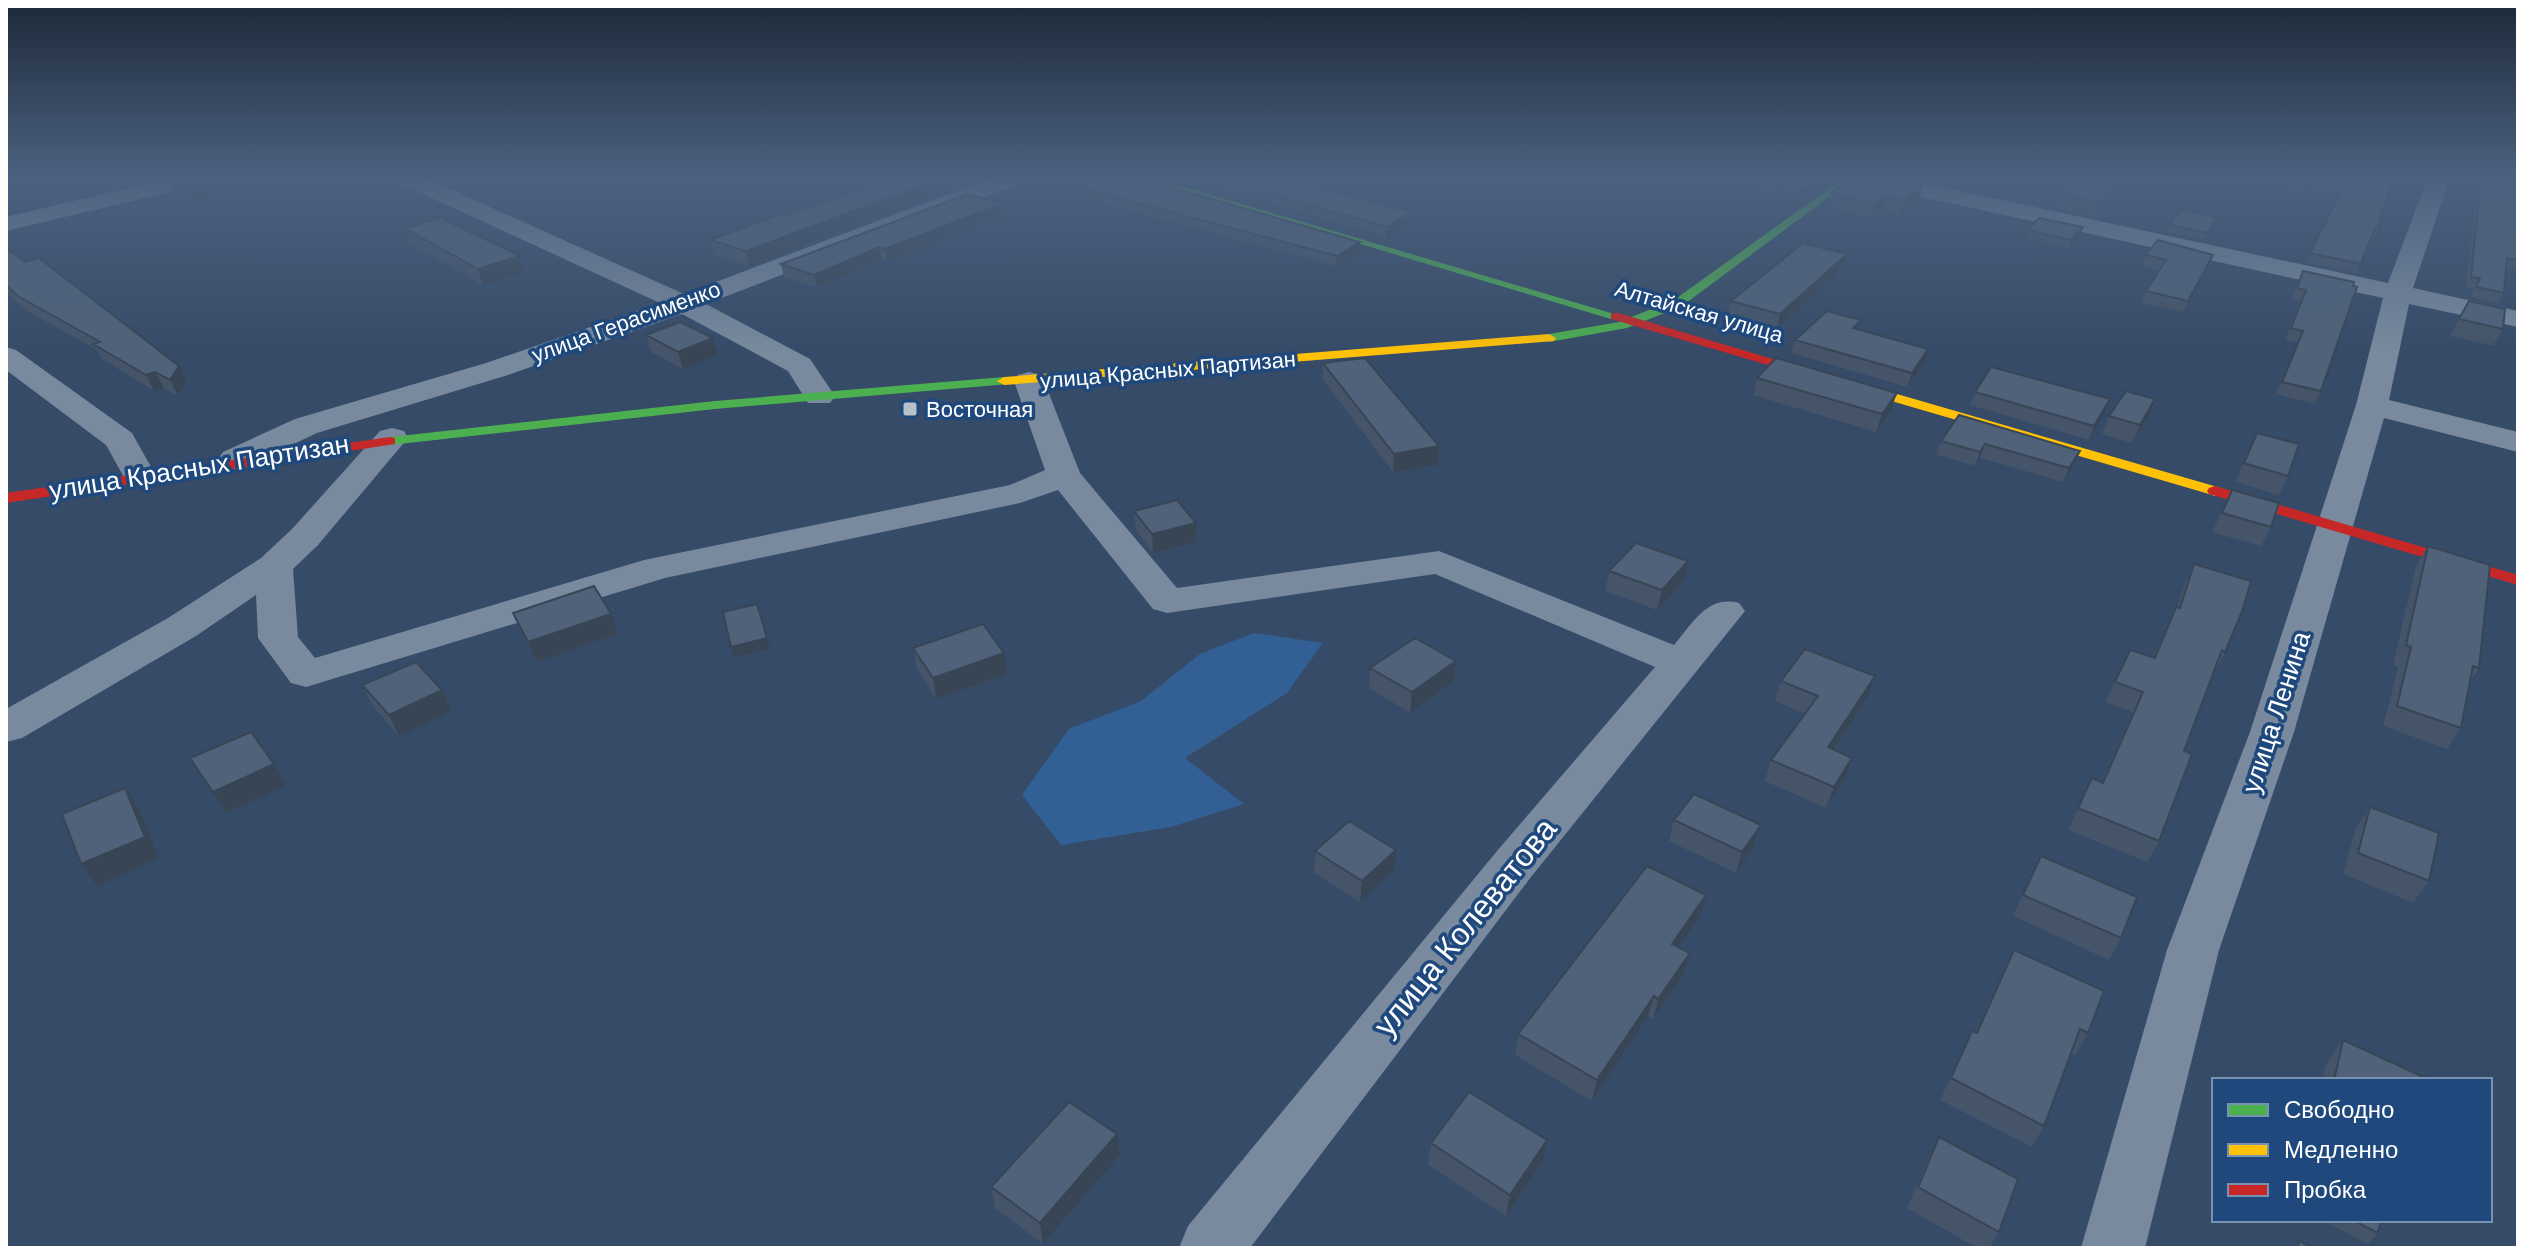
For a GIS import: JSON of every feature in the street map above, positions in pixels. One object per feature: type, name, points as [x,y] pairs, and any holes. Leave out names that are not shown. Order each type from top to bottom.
[{"type":"main road","name":"Алтайская улица","points":[[1345,236],[2334,523],[2518,580]]},
{"type":"main road","name":"улица Красных Партизан","points":[[6,498],[138,474],[392,438],[819,396],[1531,340],[1642,321],[1692,296],[1773,236]]},
{"type":"street","points":[[534,236],[682,303],[799,365],[819,396]]},
{"type":"street","name":"улица Герасименко","points":[[235,459],[306,426],[512,364],[860,236]]},
{"type":"street","points":[[2133,236],[2518,319]]},
{"type":"street","name":"улица Ленина","points":[[2113,1248],[2193,950],[2272,732],[2372,405],[2398,293],[2418,236]]},
{"type":"street","points":[[6,356],[120,440],[138,474]]},
{"type":"street","points":[[1029,381],[1064,475],[1167,601],[1439,562],[1681,663]]},
{"type":"street","points":[[2372,405],[2518,442]]},
{"type":"street","name":"улица Красных Партизан","points":[[6,728],[182,627],[274,566],[305,537],[392,438]]},
{"type":"street","points":[[274,566],[278,638],[306,674],[657,568],[1020,493],[1064,475]]},
{"type":"street","name":"улица Колеватова","points":[[1211,1248],[1514,864],[1725,611]]},
{"type":"shaded area","points":[[1254,633],[1323,643],[1287,693],[1185,758],[1244,804],[1171,827],[1061,845],[1022,795],[1069,729],[1141,701],[1200,654]]},
{"type":"building","points":[[418,236],[477,236],[520,256],[478,269]]},
{"type":"building","points":[[722,236],[788,236],[746,251],[710,240]]},
{"type":"building","points":[[857,236],[920,236],[885,249],[879,247],[814,275],[781,264]]},
{"type":"building","points":[[1260,236],[1338,236],[1360,242],[1337,256]]},
{"type":"building","points":[[2051,236],[2075,236],[2071,240]]},
{"type":"building","points":[[2319,236],[2372,236],[2361,264],[2310,253]]},
{"type":"building","points":[[2475,236],[2518,236],[2518,260],[2507,258],[2504,293],[2476,287],[2480,278],[2471,277]]},
{"type":"building","points":[[2158,240],[2213,255],[2188,301],[2146,291],[2166,260],[2146,255]]},
{"type":"building","points":[[1803,243],[1847,254],[1780,314],[1731,301]]},
{"type":"building","points":[[6,248],[25,262],[39,258],[179,366],[170,380],[155,372],[146,375],[93,344],[100,342],[18,296],[6,285]]},
{"type":"building","points":[[2303,271],[2354,282],[2353,286],[2357,287],[2321,391],[2282,382],[2303,331],[2291,328],[2306,290],[2297,288]]},
{"type":"building","points":[[2469,301],[2505,309],[2503,329],[2459,319]]},
{"type":"building","points":[[1827,311],[1861,320],[1853,328],[1928,349],[1912,373],[1795,340]]},
{"type":"building","points":[[680,322],[713,338],[678,352],[646,335]]},
{"type":"building","points":[[1365,358],[1439,446],[1394,454],[1323,363]]},
{"type":"building","points":[[1776,358],[1897,393],[1882,414],[1757,378]]},
{"type":"building","points":[[1991,367],[2110,399],[2094,426],[1975,392]]},
{"type":"building","points":[[2126,391],[2155,399],[2140,425],[2109,416]]},
{"type":"building","points":[[1959,415],[2080,451],[2069,468],[1985,444],[1980,452],[1941,441]]},
{"type":"building","points":[[2257,433],[2299,444],[2288,476],[2244,463]]},
{"type":"building","points":[[2232,490],[2279,503],[2271,527],[2222,513]]},
{"type":"building","points":[[1177,500],[1196,523],[1152,534],[1134,511]]},
{"type":"building","points":[[1636,543],[1688,561],[1662,590],[1609,571]]},
{"type":"building","points":[[2428,546],[2490,565],[2479,668],[2473,666],[2461,728],[2397,706],[2411,647],[2406,645]]},
{"type":"building","points":[[2194,564],[2251,581],[2243,609],[2225,652],[2222,650],[2184,751],[2192,754],[2159,841],[2078,808],[2092,778],[2103,783],[2143,692],[2115,682],[2130,650],[2155,658],[2176,607],[2180,608]]},
{"type":"building","points":[[594,586],[611,614],[528,642],[513,613]]},
{"type":"building","points":[[757,604],[767,638],[731,647],[723,612]]},
{"type":"building","points":[[983,624],[1004,653],[933,678],[913,648]]},
{"type":"building","points":[[1415,638],[1456,661],[1412,692],[1370,668]]},
{"type":"building","points":[[1805,649],[1875,676],[1828,747],[1852,758],[1834,787],[1771,760],[1818,696],[1781,681]]},
{"type":"building","points":[[416,662],[442,690],[389,715],[362,685]]},
{"type":"building","points":[[251,732],[274,764],[213,792],[190,758]]},
{"type":"building","points":[[125,788],[145,837],[81,864],[62,814]]},
{"type":"building","points":[[1694,794],[1761,825],[1742,852],[1674,820]]},
{"type":"building","points":[[2370,807],[2439,833],[2429,881],[2358,853]]},
{"type":"building","points":[[1349,821],[1396,850],[1362,881],[1315,851]]},
{"type":"building","points":[[2041,856],[2137,897],[2121,938],[2023,895]]},
{"type":"building","points":[[1647,866],[1706,895],[1672,944],[1690,953],[1658,999],[1654,996],[1597,1080],[1518,1034]]},
{"type":"building","points":[[2014,950],[2104,991],[2088,1033],[2080,1029],[2044,1126],[1951,1078],[1972,1031],[1977,1033]]},
{"type":"building","points":[[2343,1040],[2426,1078],[2334,1078]]},
{"type":"building","points":[[1469,1092],[1547,1140],[1510,1195],[1431,1143]]},
{"type":"building","points":[[1069,1102],[1117,1134],[1040,1223],[991,1187]]},
{"type":"building","points":[[1939,1137],[2018,1179],[1999,1232],[1918,1187]]},
{"type":"building","points":[[2356,1222],[2381,1222],[2378,1233]]},
{"type":"building","points":[[2299,1241],[2313,1248],[2298,1248]]},
{"type":"traffic: fast","points":[[1341,236],[1615,316]]},
{"type":"traffic: fast","points":[[1549,338],[1622,325],[1678,303],[1771,236]]},
{"type":"traffic: fast","points":[[390,441],[715,405],[1004,381]]},
{"type":"traffic: slow","points":[[1004,381],[1549,338]]},
{"type":"traffic: slow","points":[[1835,380],[2215,491]]},
{"type":"traffic: jam","points":[[1615,316],[1835,380]]},
{"type":"traffic: jam","points":[[6,498],[390,441]]},
{"type":"traffic: jam","points":[[2215,491],[2518,580]]},
{"type":"place","name":"Восточная","points":[[910,409]]}]
